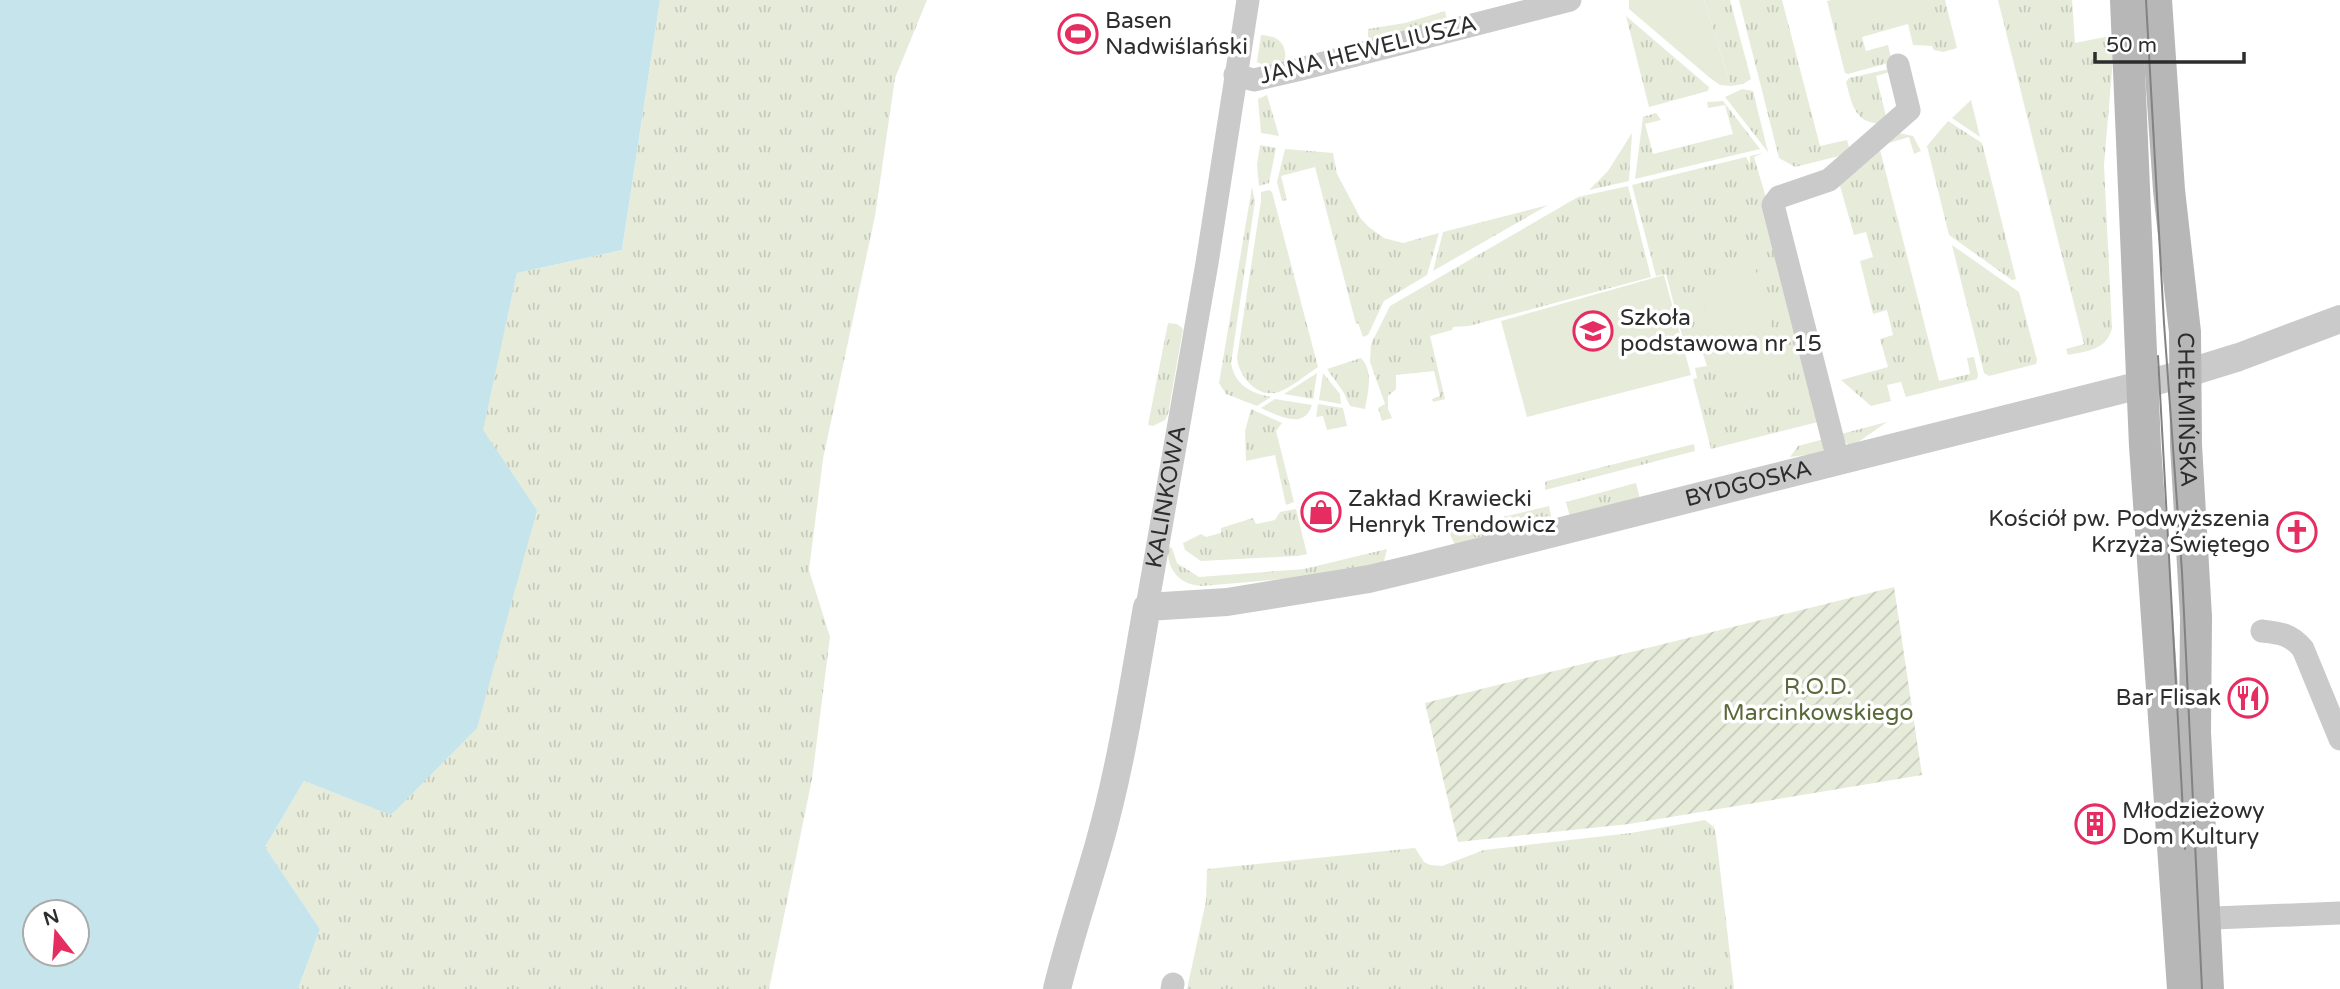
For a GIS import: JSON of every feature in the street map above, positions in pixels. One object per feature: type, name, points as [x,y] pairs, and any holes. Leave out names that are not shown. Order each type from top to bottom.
[{"type":"main road","name":"CHEŁMIŃSKA","points":[[2126,0],[2146,457],[2192,918],[2208,989]]},
{"type":"main road","name":"CHEŁMIŃSKA","points":[[2156,0],[2169,190],[2185,332],[2184,374],[2196,617],[2192,918],[2183,989]]},
{"type":"street","name":"KALINKOWA","points":[[1057,989],[1070,935],[1099,844],[1116,773],[1207,263],[1248,0]]},
{"type":"street","name":"JANA HEWELIUSZA","points":[[1235,75],[1254,80],[1297,70],[1499,8],[1570,0]]},
{"type":"street","points":[[1838,460],[1773,205],[1779,197],[1829,180],[1909,110],[1898,65]]},
{"type":"street","name":"BYDGOSKA","points":[[1147,607],[1227,602],[1369,579],[2184,374],[2239,357],[2340,319]]},
{"type":"street","points":[[2262,631],[2285,633],[2297,640],[2304,649],[2340,739]]},
{"type":"street","points":[[2192,918],[2340,913]]},
{"type":"green space","points":[[660,0],[927,0],[895,78],[875,216],[823,459],[809,570],[830,637],[812,779],[769,989],[298,989],[320,929],[265,847],[304,781],[392,815],[537,510],[482,430],[517,273],[622,250]]},
{"type":"green space","points":[[1629,0],[1704,0],[1731,86],[1720,85],[1710,78],[1629,9]]},
{"type":"green space","points":[[1704,0],[1730,0],[1751,79],[1743,84],[1731,86]]},
{"type":"green space","points":[[1739,0],[1782,0],[1820,146],[1847,140],[1850,150],[1847,154],[1795,167],[1779,158]]},
{"type":"green space","points":[[1834,0],[1897,0],[1914,15],[1839,32],[1832,5]]},
{"type":"green space","points":[[1945,0],[1957,48],[1943,52],[1934,50],[1932,46],[1913,45],[1908,24],[1862,37],[1866,51],[1888,45],[1892,62],[1845,73],[1827,1]]},
{"type":"green space","points":[[1998,0],[2072,0],[2075,43],[2115,35],[2104,165],[2112,328],[2101,345],[2082,352],[2068,355],[2066,349],[2084,344]]},
{"type":"green space","points":[[1445,11],[1448,23],[1372,42],[1368,38],[1368,29],[1405,23]]},
{"type":"green space","points":[[1626,16],[1709,87],[1708,91],[1649,107]]},
{"type":"green space","points":[[1261,35],[1277,39],[1283,45],[1285,61],[1268,67],[1257,62]]},
{"type":"green space","points":[[1889,69],[1890,72],[1876,76],[1888,124],[1868,122],[1857,113],[1846,82],[1849,78]]},
{"type":"green space","points":[[1742,89],[1753,91],[1768,152],[1725,97]]},
{"type":"green space","points":[[1267,95],[1279,136],[1261,133],[1258,99]]},
{"type":"green space","points":[[1971,100],[1980,137],[1952,118]]},
{"type":"green space","points":[[1723,101],[1760,149],[1635,179],[1643,117],[1656,113],[1661,120],[1645,124],[1653,154],[1733,134],[1725,105],[1708,108],[1707,102]]},
{"type":"green space","points":[[1948,121],[1982,143],[2016,279],[2012,280],[1949,235],[1927,146]]},
{"type":"green space","points":[[1894,132],[1913,136],[1921,151],[1914,154],[1909,137],[1879,146],[1939,381],[1970,374],[1967,358],[1974,357],[1978,375],[1977,379],[1906,397],[1901,382],[1887,385],[1891,401],[1871,406],[1841,380],[1888,367],[1880,339],[1893,335],[1887,310],[1873,314],[1860,261],[1873,257],[1866,232],[1854,235],[1840,186],[1841,181],[1874,148]]},
{"type":"green space","points":[[1632,133],[1629,181],[1589,190],[1608,171]]},
{"type":"green space","points":[[1260,145],[1276,148],[1269,183],[1259,186],[1257,165]]},
{"type":"green space","points":[[1285,149],[1333,153],[1337,174],[1361,219],[1384,238],[1403,243],[1439,233],[1427,275],[1384,301],[1368,335],[1363,337],[1358,323],[1356,324],[1315,167],[1281,176],[1287,200],[1282,201],[1277,182]]},
{"type":"green space","points":[[1763,153],[1754,157],[1767,201],[1818,422],[1711,449],[1693,379],[1697,378],[1695,368],[1707,366],[1702,351],[1687,354],[1666,274],[1656,276],[1632,185],[1746,157],[1750,164],[1750,156]]},
{"type":"green space","points":[[1628,186],[1651,277],[1469,326],[1453,327],[1452,330],[1430,336],[1445,399],[1433,402],[1432,399],[1440,396],[1434,371],[1396,375],[1396,389],[1388,396],[1388,409],[1392,418],[1382,421],[1378,408],[1385,404],[1370,362],[1371,344],[1390,306],[1578,197]]},
{"type":"green space","points":[[1252,187],[1255,201],[1231,363],[1236,377],[1245,387],[1271,397],[1257,406],[1226,394],[1219,383]]},
{"type":"green space","points":[[1261,192],[1272,192],[1318,367],[1289,387],[1271,393],[1251,385],[1241,372],[1237,358]]},
{"type":"green space","points":[[1548,205],[1433,271],[1443,232]]},
{"type":"green space","points":[[1952,245],[2019,292],[2036,364],[1989,376],[1984,373]]},
{"type":"green space","points":[[1754,264],[1784,378],[1727,394],[1697,279]]},
{"type":"green space","points":[[1664,275],[1691,375],[1527,417],[1501,321]]},
{"type":"green space","points":[[1168,323],[1177,324],[1183,329],[1168,414],[1165,420],[1153,426],[1148,425]]},
{"type":"green space","points":[[1361,358],[1369,376],[1365,409],[1350,406],[1327,369]]},
{"type":"green space","points":[[1317,373],[1313,399],[1284,394]]},
{"type":"green space","points":[[1323,373],[1340,394],[1341,404],[1319,400]]},
{"type":"green space","points":[[1275,399],[1312,405],[1303,417],[1289,419],[1261,408]]},
{"type":"green space","points":[[1318,404],[1343,408],[1347,426],[1327,430],[1323,416],[1316,417]]},
{"type":"green space","points":[[1251,409],[1282,423],[1276,431],[1294,502],[1286,505],[1275,455],[1246,461],[1245,431]]},
{"type":"green space","points":[[1887,422],[1851,447],[1837,435]]},
{"type":"green space","points":[[1824,439],[1823,453],[1790,457],[1798,446]]},
{"type":"green space","points":[[1694,444],[1695,451],[1545,490],[1547,481]]},
{"type":"green space","points":[[1636,483],[1640,499],[1570,517],[1566,502]]},
{"type":"green space","points":[[1549,506],[1552,521],[1456,547],[1448,530]]},
{"type":"green space","points":[[1296,509],[1307,554],[1201,561],[1185,550],[1183,543],[1201,534],[1206,537],[1221,533],[1221,528],[1253,518],[1256,524],[1275,520],[1280,512]]},
{"type":"green space","points":[[1168,546],[1172,548],[1177,563],[1199,577],[1304,569],[1387,549],[1383,565],[1329,575],[1202,586],[1187,583],[1176,574],[1169,562]]},
{"type":"green space","name":"R.O.D. Marcinkowskiego","points":[[1894,587],[1922,775],[1629,824],[1458,842],[1425,703]]},
{"type":"green space","points":[[1705,820],[1714,827],[1716,835],[1734,989],[1187,989],[1206,901],[1207,869],[1415,848],[1424,862],[1442,866],[1484,850],[1631,833]]},
{"type":"water","points":[[0,0],[660,0],[622,250],[517,273],[483,430],[537,510],[477,728],[391,815],[304,781],[265,847],[320,929],[298,989],[0,989]]},
{"type":"tram line","points":[[2146,0],[2164,323],[2182,572],[2202,989]]},
{"type":"tram line","points":[[2158,356],[2185,849]]},
{"type":"place","name":"Basen Nadwiślański","points":[[1078,34]]},
{"type":"place","name":"Szkoła podstawowa nr 15","points":[[1593,331]]},
{"type":"place","name":"Zakład Krawiecki Henryk Trendowicz","points":[[1321,512]]},
{"type":"place","name":"Kościół pw. Podwyższenia Krzyża Świętego","points":[[2297,532]]},
{"type":"place","name":"Bar Flisak","points":[[2248,698]]},
{"type":"place","name":"Młodzieżowy Dom Kultury","points":[[2095,824]]}]
